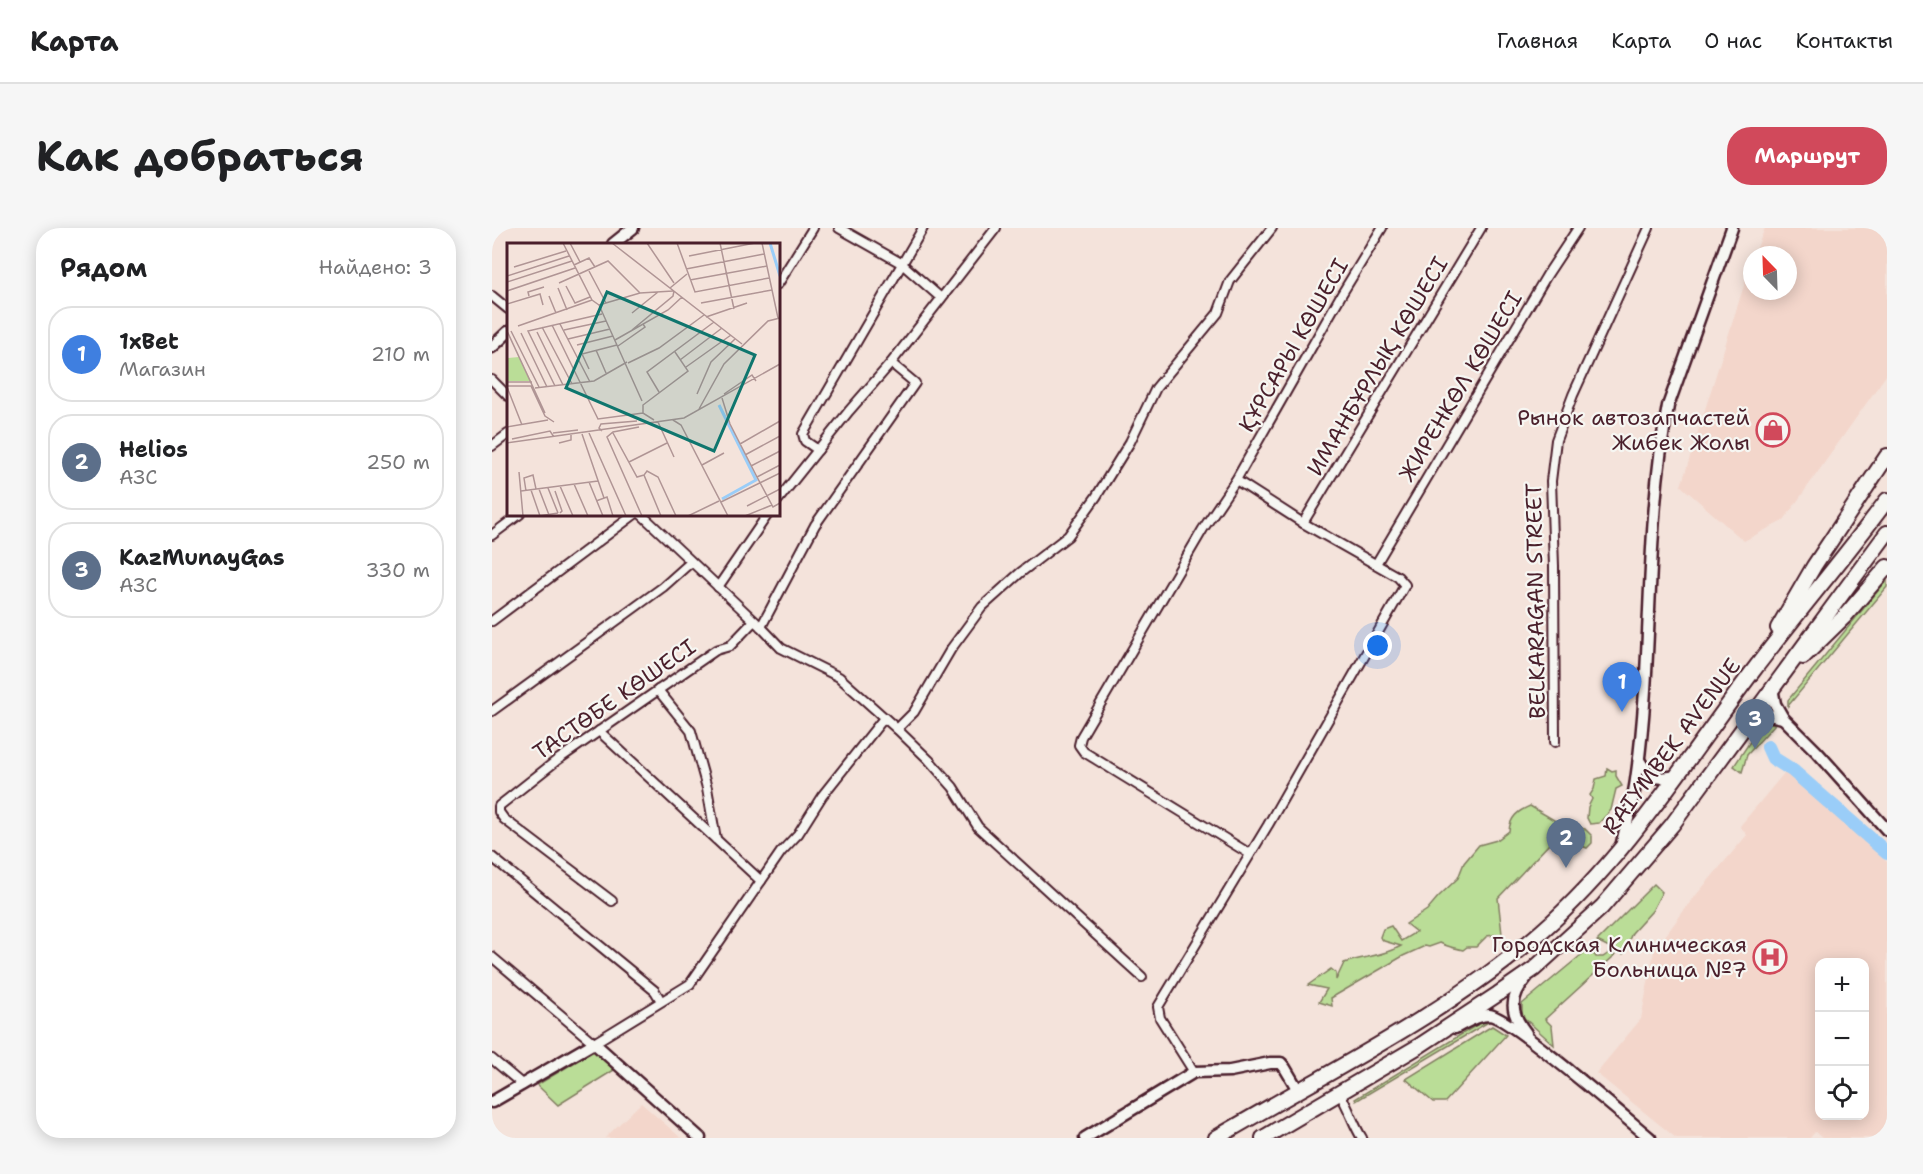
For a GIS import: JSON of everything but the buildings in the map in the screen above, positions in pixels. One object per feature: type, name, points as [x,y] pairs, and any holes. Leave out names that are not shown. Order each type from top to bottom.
[{"type":"highway","points":[[1753,671],[1814,566],[1887,456]]},
{"type":"highway","name":"RAIYMBEK AVENUE","points":[[1217,1136],[1407,1027],[1488,974],[1541,932],[1585,891],[1678,776],[1753,671],[1887,500]]},
{"type":"highway","name":"RAIYMBEK AVENUE","points":[[1263,1138],[1419,1046],[1534,969],[1602,907],[1672,825],[1887,533]]},
{"type":"highway","points":[[1772,688],[1860,599],[1887,567]]},
{"type":"main road","points":[[614,243],[633,228]]},
{"type":"main road","points":[[1620,850],[1639,760],[1646,666],[1650,553],[1663,432],[1668,406],[1732,228]]},
{"type":"main road","points":[[492,347],[507,333]]},
{"type":"main road","points":[[1772,688],[1775,704],[1783,718],[1887,830]]},
{"type":"main road","points":[[1750,718],[1769,715],[1783,718]]},
{"type":"main road","points":[[1639,760],[1647,773],[1653,777],[1678,776]]},
{"type":"main road","points":[[1532,1041],[1521,1026],[1513,1008],[1513,997],[1534,969]]},
{"type":"main road","points":[[1419,1046],[1475,1018],[1489,1015],[1499,1018],[1532,1041],[1650,1138]]},
{"type":"main road","points":[[492,1102],[594,1043],[700,1138]]},
{"type":"main road","points":[[1085,1138],[1194,1072],[1230,1071],[1281,1063],[1298,1090]]},
{"type":"street","points":[[780,281],[813,228]]},
{"type":"street","points":[[839,228],[901,263],[941,298]]},
{"type":"street","points":[[818,450],[805,441],[803,434],[923,228]]},
{"type":"street","points":[[780,498],[891,363],[996,228]]},
{"type":"street","points":[[897,729],[914,712],[951,649],[981,607],[1068,536],[1096,497],[1130,442],[1156,388],[1218,312],[1230,282],[1272,228]]},
{"type":"street","name":"ҚҰРСАРЫ КӨШЕСІ","points":[[1250,854],[1084,752],[1079,745],[1081,737],[1203,529],[1236,480],[1382,228]]},
{"type":"street","name":"ИМАНБҰРЛЫҚ КӨШЕСІ","points":[[1303,523],[1481,228]]},
{"type":"street","name":"ЖИРЕНКӨЛ КӨШЕСІ","points":[[1376,564],[1547,275],[1578,228]]},
{"type":"street","name":"BELKARAGAN STREET","points":[[1555,742],[1551,482],[1556,440],[1573,395],[1649,228]]},
{"type":"street","points":[[492,296],[507,308]]},
{"type":"street","name":"ТАСТӨБЕ КӨШЕСІ","points":[[612,901],[504,819],[499,812],[499,806],[599,731],[716,650],[730,646],[758,624],[815,525],[915,383],[891,363]]},
{"type":"street","points":[[492,380],[507,395]]},
{"type":"street","points":[[492,446],[507,435]]},
{"type":"street","points":[[1194,1072],[1160,1018],[1158,1007],[1405,588],[1404,582],[1398,577],[1303,523],[1236,480]]},
{"type":"street","points":[[492,535],[517,516]]},
{"type":"street","points":[[492,621],[632,516]]},
{"type":"street","points":[[643,516],[781,648],[839,677],[897,729],[953,787],[978,827],[1142,977]]},
{"type":"street","points":[[718,587],[767,516]]},
{"type":"street","points":[[492,711],[663,587],[691,562]]},
{"type":"street","points":[[658,690],[691,732],[707,788],[716,839]]},
{"type":"street","points":[[492,957],[594,1043],[690,984],[781,852],[798,834],[822,796],[884,718]]},
{"type":"street","points":[[599,731],[761,881]]},
{"type":"street","points":[[492,857],[655,991],[661,1001]]},
{"type":"street","points":[[492,1059],[523,1085]]},
{"type":"street","points":[[1340,1094],[1362,1138]]},
{"type":"shaded area","name":"Рынок автозапчастей Жибек Жолы","points":[[1765,228],[1887,228],[1887,374],[1784,520],[1744,541],[1681,486],[1743,289],[1743,300],[1797,300],[1797,246],[1758,246]]},
{"type":"shaded area","name":"Городская Клиническая Больница №7","points":[[1785,772],[1887,862],[1887,1138],[1822,1138],[1815,1132],[1810,1138],[1676,1138],[1596,1073],[1641,1019],[1654,951],[1691,901],[1747,835],[1740,826]]},
{"type":"shaded area","points":[[641,1103],[681,1138],[605,1138]]},
{"type":"green space","points":[[1887,580],[1887,587],[1788,706],[1788,700]]},
{"type":"green space","points":[[1770,723],[1775,724],[1747,755],[1742,772],[1734,766],[1757,731]]},
{"type":"green space","points":[[1607,768],[1612,771],[1616,770],[1616,776],[1622,786],[1616,789],[1611,810],[1599,823],[1590,824],[1587,818],[1588,807],[1592,799],[1590,795],[1596,779],[1606,776]]},
{"type":"green space","points":[[1530,806],[1559,823],[1585,829],[1592,836],[1592,843],[1587,848],[1558,833],[1557,839],[1552,841],[1498,898],[1502,934],[1487,936],[1476,947],[1467,947],[1463,950],[1440,943],[1425,946],[1403,956],[1331,998],[1332,1006],[1319,1002],[1327,989],[1308,985],[1331,969],[1336,973],[1336,980],[1344,963],[1401,946],[1384,941],[1380,937],[1383,929],[1391,926],[1401,941],[1416,932],[1406,924],[1427,910],[1458,878],[1464,863],[1479,845],[1497,840],[1509,831],[1515,815]]},
{"type":"green space","points":[[1654,884],[1662,892],[1652,911],[1632,933],[1623,954],[1597,941]]},
{"type":"green space","points":[[1592,946],[1591,950],[1596,957],[1603,957],[1609,953],[1615,955],[1545,1019],[1552,1026],[1554,1045],[1522,1016],[1522,1004]]},
{"type":"green space","points":[[1490,1021],[1356,1101],[1355,1099],[1480,1023]]},
{"type":"green space","points":[[1492,1026],[1506,1035],[1445,1102],[1433,1102],[1406,1079]]},
{"type":"green space","points":[[595,1050],[614,1070],[558,1105],[537,1085]]},
{"type":"waterway","points":[[1768,747],[1773,758],[1792,770],[1887,853]]},
{"type":"place","name":"Рынок автозапчастей Жибек Жолы","points":[[1773,430]]},
{"type":"place","name":"1xBet","points":[[1622,712]]},
{"type":"place","name":"KazMunayGas","points":[[1755,749]]},
{"type":"place","name":"Helios","points":[[1566,868]]},
{"type":"place","name":"Городская Клиническая Больница №7","points":[[1770,957]]}]
